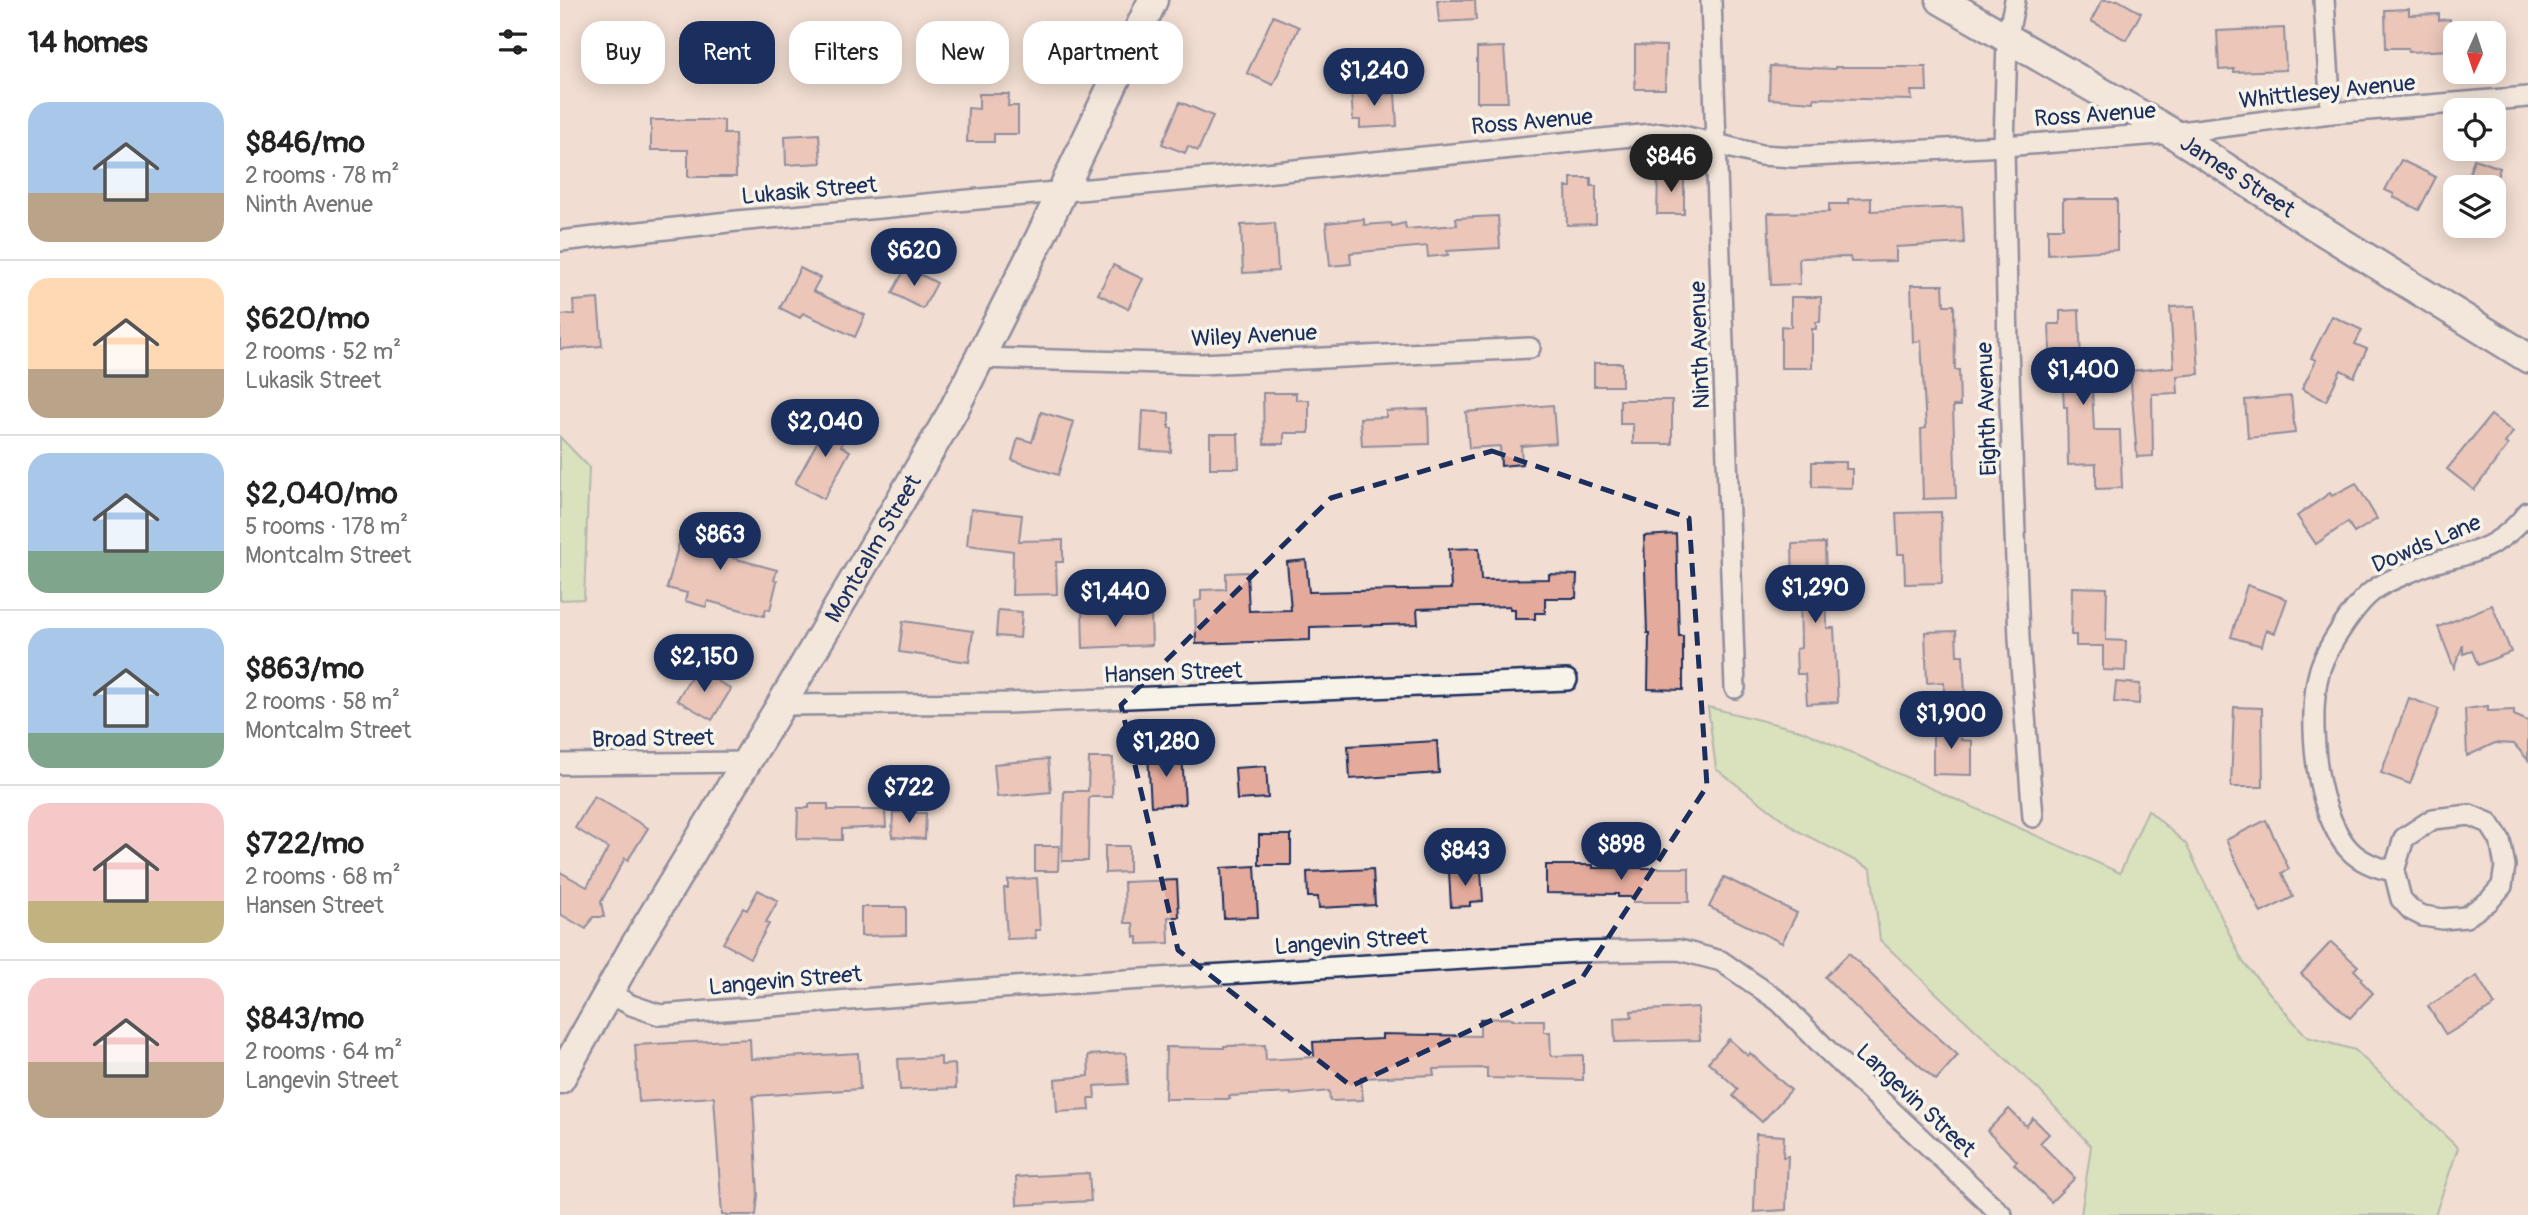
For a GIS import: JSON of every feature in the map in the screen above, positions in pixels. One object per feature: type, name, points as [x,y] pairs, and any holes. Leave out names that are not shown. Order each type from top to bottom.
[{"type":"main road","name":"Montcalm Street","points":[[560,1079],[608,993],[953,411],[1153,0]]},
{"type":"main road","name":"James Street","points":[[1941,0],[2172,133],[2315,226],[2528,358]]},
{"type":"street","name":"Ninth Avenue","points":[[1711,0],[1735,688]]},
{"type":"street","name":"Eighth Avenue","points":[[2015,0],[2007,40],[2004,146],[2008,348],[2018,639],[2033,817]]},
{"type":"street","points":[[2324,0],[2331,113]]},
{"type":"street","name":"Whittlesey Avenue","points":[[2172,133],[2331,113],[2528,97]]},
{"type":"street","name":"Ross Avenue","points":[[1062,191],[1661,133],[1684,135],[1760,155],[1793,157],[2004,146],[2172,133]]},
{"type":"street","name":"Lukasik Street","points":[[560,241],[1062,191]]},
{"type":"street","name":"Wiley Avenue","points":[[979,358],[1201,364],[1530,348]]},
{"type":"street","name":"Dowds Lane","points":[[2394,871],[2376,868],[2360,861],[2336,834],[2318,784],[2314,716],[2320,668],[2348,617],[2374,590],[2426,565],[2476,552],[2513,531],[2528,512]]},
{"type":"street","name":"Hansen Street","points":[[781,705],[1007,703],[1567,680]]},
{"type":"street","name":"Broad Street","points":[[560,764],[747,762]]},
{"type":"street","points":[[2470,815],[2489,823],[2500,841],[2505,866],[2502,886],[2489,901],[2466,917],[2443,919],[2423,916],[2412,910],[2401,899],[2394,871],[2404,838],[2433,819],[2470,815]]},
{"type":"street","name":"Langevin Street","points":[[608,993],[660,1015],[1004,987],[1577,952],[1679,950],[1721,961],[1780,1003],[2003,1215]]},
{"type":"highlighted area","points":[[1492,451],[1689,518],[1707,786],[1582,978],[1351,1086],[1178,950],[1121,705],[1331,498]]},
{"type":"green space","points":[[560,437],[589,467],[584,599],[560,600]]},
{"type":"green space","points":[[1708,707],[1803,731],[2120,873],[2148,810],[2186,844],[2243,962],[2307,1037],[2355,1050],[2458,1148],[2435,1215],[2081,1215],[2091,1146],[2040,1091],[1880,940],[1871,869],[1798,831],[1716,769]]},
{"type":"building","points":[[1437,0],[1475,0],[1476,20],[1439,22]]},
{"type":"building","points":[[2102,0],[2118,0],[2141,13],[2126,40],[2091,21]]},
{"type":"building","points":[[2409,9],[2409,15],[2439,14],[2439,20],[2450,19],[2443,21],[2443,50],[2409,52],[2408,48],[2386,48],[2385,10]]},
{"type":"building","points":[[1273,16],[1299,27],[1273,85],[1247,73]]},
{"type":"building","points":[[2284,28],[2286,70],[2219,70],[2217,31]]},
{"type":"building","points":[[1635,45],[1666,46],[1665,89],[1635,89]]},
{"type":"building","points":[[1504,47],[1508,102],[1477,102],[1477,48]]},
{"type":"building","points":[[1770,66],[1835,69],[1926,67],[1927,91],[1911,91],[1912,100],[1814,98],[1814,102],[1769,99]]},
{"type":"building","points":[[1380,87],[1381,94],[1395,93],[1397,126],[1360,128],[1360,120],[1353,120],[1351,89]]},
{"type":"building","points":[[979,94],[1009,94],[1008,106],[1018,106],[1018,134],[994,134],[994,142],[967,142],[968,108],[979,109]]},
{"type":"building","points":[[1180,102],[1213,116],[1198,151],[1188,146],[1185,153],[1162,144]]},
{"type":"building","points":[[651,120],[724,120],[724,134],[735,134],[736,177],[688,177],[688,150],[651,150]]},
{"type":"building","points":[[819,134],[821,163],[786,165],[785,136]]},
{"type":"building","points":[[2401,160],[2436,177],[2419,210],[2385,190]]},
{"type":"building","points":[[2473,161],[2500,168],[2498,175],[2469,175]]},
{"type":"building","points":[[1658,174],[1684,175],[1684,214],[1657,214]]},
{"type":"building","points":[[1571,178],[1591,178],[1591,186],[1596,186],[1596,224],[1567,225],[1566,187],[1571,187]]},
{"type":"building","points":[[1871,198],[1871,211],[1962,207],[1964,243],[1896,247],[1896,261],[1851,262],[1850,257],[1799,258],[1800,284],[1771,285],[1768,213],[1829,212],[1829,204],[1848,204],[1848,199]]},
{"type":"building","points":[[2063,199],[2117,199],[2117,250],[2048,254],[2048,228],[2063,228]]},
{"type":"building","points":[[1498,216],[1500,248],[1447,251],[1448,255],[1428,257],[1427,246],[1350,253],[1351,264],[1330,266],[1326,223],[1364,219],[1364,225],[1391,223],[1392,226],[1405,223],[1406,229],[1457,225],[1456,218]]},
{"type":"building","points":[[1275,223],[1278,271],[1243,273],[1241,225]]},
{"type":"building","points":[[1113,265],[1143,279],[1128,309],[1098,294]]},
{"type":"building","points":[[906,267],[937,283],[923,309],[892,293]]},
{"type":"building","points":[[800,268],[820,278],[813,291],[865,315],[855,337],[803,313],[800,318],[780,308]]},
{"type":"building","points":[[1911,285],[1943,285],[1944,305],[1954,305],[1955,370],[1959,370],[1960,406],[1953,406],[1956,498],[1923,499],[1921,429],[1926,428],[1921,341],[1913,342]]},
{"type":"building","points":[[1791,297],[1821,297],[1820,322],[1816,322],[1816,329],[1812,329],[1812,368],[1781,368],[1781,326],[1791,327]]},
{"type":"building","points":[[598,299],[602,346],[560,349],[560,315],[574,314],[573,301]]},
{"type":"building","points":[[2195,306],[2199,374],[2177,376],[2178,393],[2152,394],[2153,456],[2137,457],[2130,371],[2174,367],[2170,307]]},
{"type":"building","points":[[2079,310],[2082,390],[2092,390],[2094,430],[2120,430],[2122,488],[2096,489],[2096,464],[2068,465],[2067,407],[2064,407],[2062,372],[2051,372],[2049,324],[2060,324],[2060,311]]},
{"type":"building","points":[[2332,316],[2362,330],[2355,344],[2367,349],[2354,377],[2341,370],[2326,401],[2302,389],[2316,360],[2311,358]]},
{"type":"building","points":[[1594,363],[1622,363],[1622,386],[1594,386]]},
{"type":"building","points":[[1263,393],[1296,393],[1296,400],[1309,400],[1309,433],[1284,433],[1284,444],[1264,444]]},
{"type":"building","points":[[2291,396],[2295,433],[2248,438],[2245,400]]},
{"type":"building","points":[[1620,400],[1672,400],[1672,444],[1633,444],[1633,424],[1620,424]]},
{"type":"building","points":[[1553,405],[1556,443],[1521,446],[1522,464],[1501,466],[1500,446],[1469,448],[1466,412]]},
{"type":"building","points":[[1428,409],[1429,444],[1362,446],[1360,418],[1386,417],[1386,411]]},
{"type":"building","points":[[1143,411],[1169,413],[1169,428],[1172,428],[1171,452],[1141,450]]},
{"type":"building","points":[[1041,412],[1074,422],[1058,475],[1012,460],[1018,438],[1032,442]]},
{"type":"building","points":[[2491,415],[2513,432],[2505,443],[2508,445],[2474,490],[2447,469]]},
{"type":"building","points":[[825,416],[850,429],[841,446],[850,451],[824,499],[795,483],[820,437],[815,435]]},
{"type":"building","points":[[1210,434],[1238,434],[1239,468],[1210,468]]},
{"type":"building","points":[[1812,462],[1846,462],[1846,469],[1852,469],[1852,488],[1812,487]]},
{"type":"building","points":[[2356,483],[2377,519],[2354,533],[2348,522],[2316,544],[2297,516],[2330,493],[2332,496]]},
{"type":"building","points":[[971,509],[1022,515],[1019,541],[1063,540],[1063,562],[1056,562],[1057,594],[1012,595],[1013,551],[967,545]]},
{"type":"building","points":[[1941,512],[1942,583],[1905,584],[1904,554],[1898,554],[1896,513]]},
{"type":"building","points":[[685,521],[739,535],[733,558],[777,570],[770,610],[766,609],[764,616],[708,601],[706,607],[685,601],[687,593],[667,588]]},
{"type":"building","points":[[1676,534],[1679,636],[1683,636],[1683,690],[1648,689],[1649,633],[1644,536]]},
{"type":"building","points":[[1825,543],[1827,628],[1834,628],[1838,702],[1807,704],[1805,674],[1797,674],[1796,649],[1801,648],[1800,590],[1793,590],[1792,544]]},
{"type":"building","points":[[1479,548],[1481,580],[1549,579],[1549,574],[1577,575],[1576,598],[1545,598],[1545,613],[1535,613],[1535,619],[1515,619],[1515,609],[1510,609],[1510,606],[1417,609],[1418,624],[1310,627],[1310,640],[1196,644],[1195,601],[1201,600],[1201,590],[1226,589],[1226,573],[1247,572],[1249,611],[1291,610],[1287,562],[1306,560],[1309,592],[1451,589],[1449,549]]},
{"type":"building","points":[[2247,585],[2287,599],[2275,633],[2266,630],[2262,646],[2231,637]]},
{"type":"building","points":[[2072,587],[2107,588],[2106,640],[2126,641],[2125,671],[2103,670],[2103,646],[2076,646],[2076,635],[2071,635]]},
{"type":"building","points":[[2492,605],[2511,652],[2478,665],[2472,651],[2463,654],[2463,645],[2454,668],[2438,627]]},
{"type":"building","points":[[1082,608],[1110,608],[1110,616],[1151,615],[1152,645],[1083,648]]},
{"type":"building","points":[[998,610],[1022,612],[1020,638],[996,636]]},
{"type":"building","points":[[903,621],[973,631],[969,662],[899,652]]},
{"type":"building","points":[[1956,631],[1957,655],[1963,655],[1965,693],[1944,694],[1944,682],[1927,683],[1925,632]]},
{"type":"building","points":[[696,668],[731,689],[712,720],[677,700]]},
{"type":"building","points":[[2116,682],[2140,684],[2139,704],[2114,702]]},
{"type":"building","points":[[2409,698],[2439,709],[2410,784],[2381,773]]},
{"type":"building","points":[[2488,706],[2488,711],[2514,710],[2514,715],[2528,721],[2528,760],[2514,744],[2495,743],[2467,756],[2465,709]]},
{"type":"building","points":[[2234,707],[2262,708],[2263,787],[2231,787]]},
{"type":"building","points":[[1933,723],[1961,724],[1961,740],[1972,741],[1972,775],[1933,774]]},
{"type":"building","points":[[1437,741],[1439,773],[1350,779],[1348,746]]},
{"type":"building","points":[[1182,753],[1185,804],[1151,806],[1148,754]]},
{"type":"building","points":[[1089,758],[1113,758],[1112,797],[1089,797],[1088,861],[1062,861],[1064,791],[1088,791]]},
{"type":"building","points":[[1048,759],[1051,792],[997,797],[994,764]]},
{"type":"building","points":[[1266,766],[1268,798],[1237,800],[1235,768]]},
{"type":"building","points":[[594,796],[648,828],[628,860],[625,858],[601,902],[604,917],[593,917],[586,929],[560,914],[560,872],[587,887],[608,848],[575,828]]},
{"type":"building","points":[[809,804],[828,804],[828,810],[885,810],[886,827],[842,829],[842,840],[797,839],[798,808],[809,808]]},
{"type":"building","points":[[893,812],[926,813],[925,839],[892,837]]},
{"type":"building","points":[[2266,820],[2289,869],[2282,873],[2293,897],[2261,913],[2226,840]]},
{"type":"building","points":[[1259,835],[1291,835],[1291,865],[1259,865]]},
{"type":"building","points":[[1035,846],[1059,846],[1058,871],[1035,871]]},
{"type":"building","points":[[1105,846],[1129,846],[1129,872],[1105,873]]},
{"type":"building","points":[[1546,865],[1689,868],[1689,902],[1633,902],[1633,897],[1618,897],[1618,894],[1546,893]]},
{"type":"building","points":[[1255,866],[1258,917],[1224,918],[1221,868]]},
{"type":"building","points":[[1373,869],[1375,905],[1319,908],[1318,897],[1308,897],[1307,872]]},
{"type":"building","points":[[1481,871],[1483,901],[1470,902],[1470,906],[1451,907],[1449,872]]},
{"type":"building","points":[[1724,877],[1797,913],[1782,943],[1709,907]]},
{"type":"building","points":[[1037,878],[1040,930],[1035,930],[1036,938],[1007,939],[1004,888],[1008,888],[1008,880]]},
{"type":"building","points":[[1177,880],[1179,917],[1168,917],[1169,943],[1138,944],[1138,937],[1134,937],[1133,923],[1125,923],[1124,882]]},
{"type":"building","points":[[758,890],[778,901],[750,958],[723,943],[743,908],[747,910]]},
{"type":"building","points":[[861,907],[906,907],[906,935],[861,936]]},
{"type":"building","points":[[2331,942],[2358,966],[2354,970],[2373,993],[2350,1018],[2301,974]]},
{"type":"building","points":[[1849,953],[1886,991],[1958,1055],[1936,1080],[1881,1032],[1825,977]]},
{"type":"building","points":[[2477,976],[2495,1005],[2446,1035],[2428,1006]]},
{"type":"building","points":[[1698,1007],[1700,1040],[1615,1042],[1614,1018],[1632,1017],[1631,1011]]},
{"type":"building","points":[[1480,1019],[1544,1020],[1544,1032],[1550,1032],[1551,1056],[1583,1055],[1583,1080],[1487,1078],[1487,1068],[1433,1069],[1434,1075],[1361,1078],[1363,1100],[1330,1101],[1329,1091],[1229,1096],[1230,1099],[1165,1099],[1166,1047],[1224,1048],[1265,1045],[1266,1060],[1314,1057],[1313,1042],[1382,1039],[1382,1034],[1480,1036]]},
{"type":"building","points":[[750,1039],[751,1059],[858,1053],[860,1089],[753,1096],[758,1195],[756,1215],[722,1215],[714,1097],[639,1102],[635,1045]]},
{"type":"building","points":[[1729,1039],[1748,1056],[1750,1053],[1791,1090],[1762,1122],[1733,1096],[1738,1089],[1708,1062]]},
{"type":"building","points":[[1126,1053],[1128,1084],[1094,1086],[1095,1098],[1089,1098],[1090,1110],[1057,1112],[1055,1079],[1089,1076],[1088,1055]]},
{"type":"building","points":[[941,1057],[941,1065],[955,1064],[956,1088],[900,1090],[898,1059]]},
{"type":"building","points":[[2009,1109],[2026,1126],[2033,1118],[2049,1134],[2040,1143],[2075,1178],[2051,1202],[2014,1164],[2017,1161],[1987,1131]]},
{"type":"building","points":[[1756,1134],[1784,1136],[1783,1157],[1788,1156],[1786,1210],[1754,1212]]},
{"type":"building","points":[[1089,1173],[1091,1201],[1017,1205],[1016,1177]]}]
